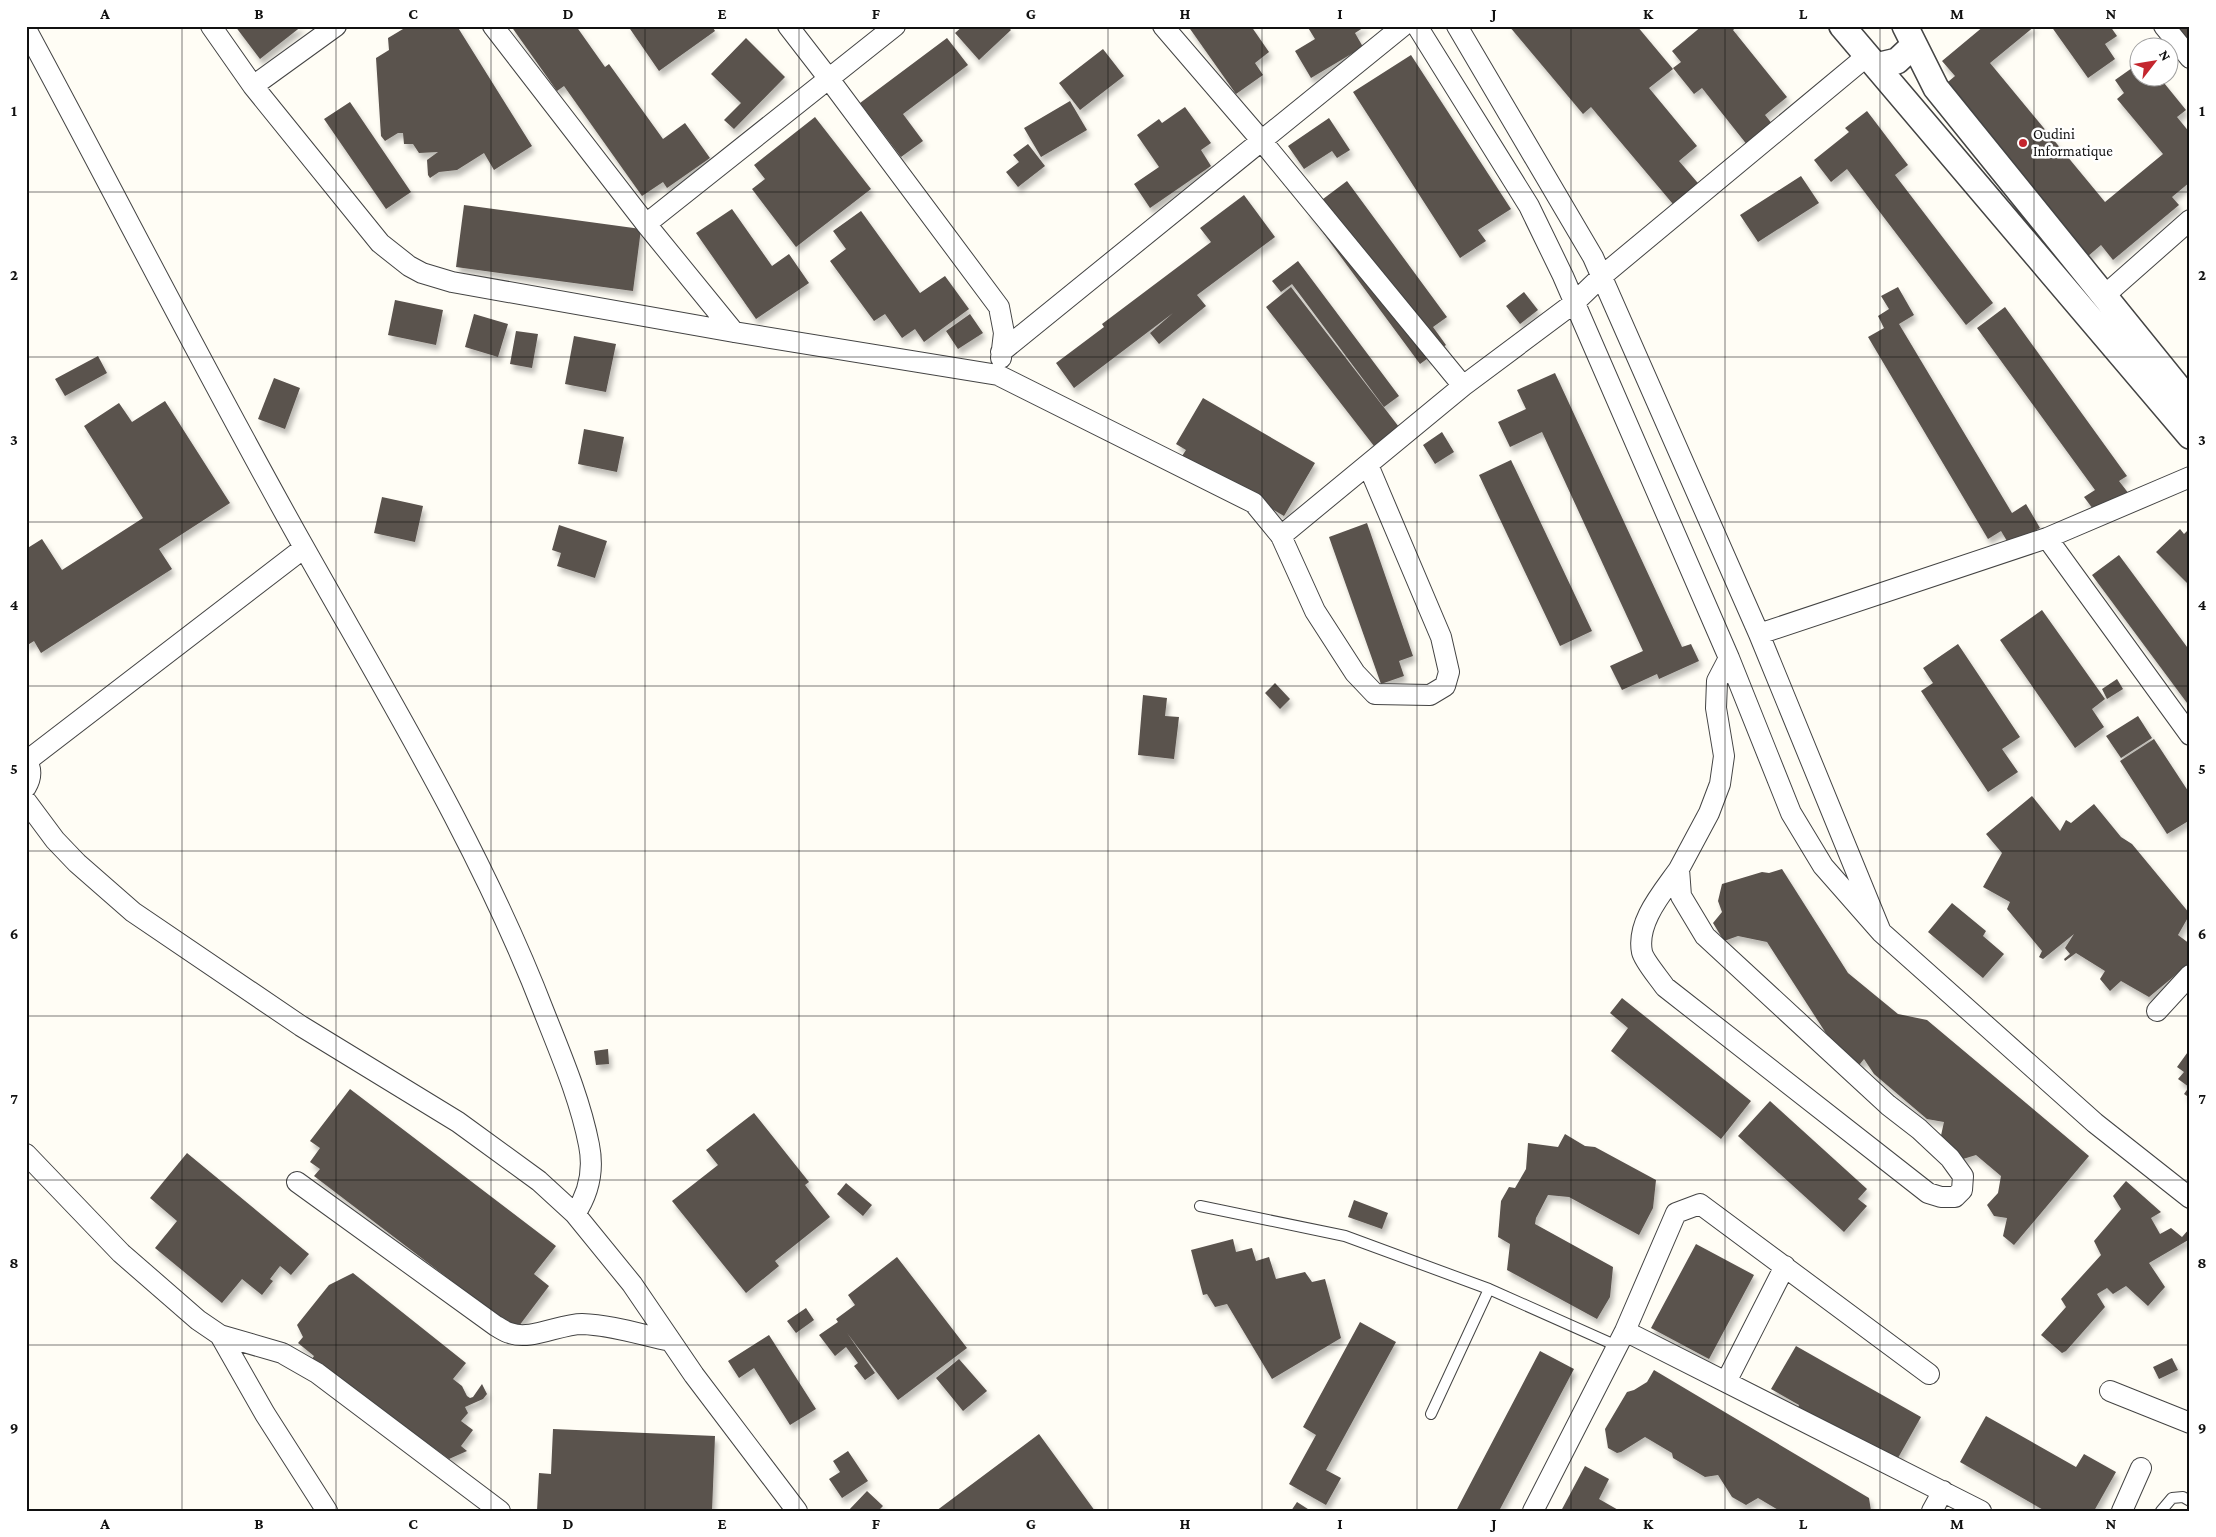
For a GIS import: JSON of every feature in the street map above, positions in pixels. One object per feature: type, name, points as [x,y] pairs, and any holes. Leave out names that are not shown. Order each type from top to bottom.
[{"type":"street","points":[[211,26],[253,86],[380,243],[394,255],[422,273],[452,282],[734,332],[998,375],[1254,503],[1281,536],[1315,611],[1355,673],[1375,694],[1430,695],[1445,686],[1449,672],[1441,637],[1368,465]]},
{"type":"street","points":[[253,86],[336,26]]},
{"type":"street","points":[[493,26],[646,224],[734,332]]},
{"type":"street","points":[[788,26],[829,78],[999,307],[1004,333],[998,375]]},
{"type":"street","points":[[646,224],[895,26]]},
{"type":"street","points":[[1163,26],[1261,140],[1464,386]]},
{"type":"street","points":[[1002,352],[1403,26]]},
{"type":"street","points":[[1417,26],[1529,206],[1574,303],[1729,658],[1791,813],[1823,866],[1881,932],[2095,1123],[2190,1198]]},
{"type":"street","points":[[1457,26],[1594,257],[1759,634],[1881,932]]},
{"type":"street","points":[[2164,26],[2190,58]]},
{"type":"street","points":[[26,29],[215,387],[454,816],[520,951],[566,1068],[588,1139],[591,1165],[590,1181],[582,1204],[575,1214]]},
{"type":"street","points":[[1850,30],[1871,61],[2190,436]]},
{"type":"street","points":[[1281,536],[1464,386],[1574,303],[1602,276],[1871,61],[1897,61],[1910,32]]},
{"type":"street","points":[[1910,32],[1936,88],[2190,402]]},
{"type":"street","points":[[2105,295],[2190,220]]},
{"type":"street","points":[[1759,634],[2047,538],[2190,477]]},
{"type":"street","points":[[2047,538],[2190,736]]},
{"type":"street","points":[[26,787],[31,778],[31,769],[27,760],[304,548]]},
{"type":"street","points":[[1679,869],[1681,896],[1704,936],[1888,1105],[1919,1129],[1950,1158],[1963,1176],[1962,1190],[1955,1198],[1941,1197],[1928,1192],[1666,987],[1642,954],[1641,934],[1655,903],[1679,869],[1708,813],[1720,784],[1724,756],[1716,708],[1717,680],[1729,658]]},
{"type":"street","points":[[26,801],[55,840],[77,863],[132,912],[301,1026],[458,1122],[539,1182],[575,1214],[632,1284],[694,1375],[797,1511]]},
{"type":"street","points":[[2157,1011],[2190,975]]},
{"type":"street","points":[[26,1154],[121,1253],[174,1300],[220,1335],[282,1353],[317,1373],[500,1511]]},
{"type":"street","points":[[297,1182],[496,1326],[510,1334],[530,1334],[560,1326],[581,1324],[605,1327],[670,1341]]},
{"type":"street","points":[[1533,1511],[1621,1338],[1676,1213],[1700,1204],[1929,1374]]},
{"type":"street","points":[[1726,1382],[1785,1266]]},
{"type":"street","points":[[220,1335],[265,1414],[327,1511]]},
{"type":"street","points":[[1621,1338],[1726,1382],[1981,1511]]},
{"type":"street","points":[[2110,1391],[2190,1422]]},
{"type":"street","points":[[2122,1511],[2141,1468]]},
{"type":"street","points":[[1932,1511],[1942,1492]]},
{"type":"lane","points":[[1200,1206],[1344,1236],[1621,1338]]},
{"type":"lane","points":[[1431,1414],[1489,1288]]},
{"type":"lane","points":[[2161,1511],[2172,1498],[2183,1497],[2190,1500]]},
{"type":"building","points":[[235,26],[302,26],[260,59]]},
{"type":"building","points":[[408,26],[457,26],[532,146],[494,170],[484,153],[457,170],[439,172],[430,178],[427,160],[438,152],[419,153],[413,144],[404,144],[403,133],[398,133],[385,141],[381,136],[376,58],[389,50],[388,38]]},
{"type":"building","points":[[511,26],[576,26],[605,67],[609,64],[663,139],[685,123],[710,158],[667,188],[663,182],[642,196],[564,86],[557,91]]},
{"type":"building","points":[[628,26],[712,26],[715,31],[659,71]]},
{"type":"building","points":[[963,26],[1007,26],[1011,30],[979,60],[955,33]]},
{"type":"building","points":[[1188,26],[1251,26],[1269,52],[1255,63],[1263,75],[1236,94]]},
{"type":"building","points":[[1307,26],[1366,26],[1355,33],[1363,47],[1311,78],[1295,51],[1315,39]]},
{"type":"building","points":[[1509,26],[1637,26],[1673,69],[1649,88],[1697,146],[1679,161],[1703,189],[1678,210],[1591,107],[1583,114]]},
{"type":"building","points":[[1702,26],[1738,26],[1733,30],[1787,97],[1765,115],[1777,130],[1752,151],[1702,88],[1694,94],[1673,68],[1681,62],[1672,51]]},
{"type":"building","name":"Oudini Informatique","points":[[1984,26],[2035,26],[1990,63],[2105,202],[2163,154],[2117,99],[2124,93],[2115,80],[2128,71],[2128,88],[2168,88],[2186,110],[2177,117],[2190,133],[2190,182],[2172,197],[2179,205],[2113,260],[2101,245],[2087,257],[1942,87],[1955,76],[1942,61]]},
{"type":"building","points":[[2051,26],[2110,26],[2117,36],[2105,44],[2115,59],[2088,78]]},
{"type":"building","points":[[2160,26],[2190,26],[2190,66],[2178,50],[2178,38],[2169,38]]},
{"type":"building","points":[[746,38],[785,77],[734,129],[724,120],[741,103],[711,74]]},
{"type":"building","points":[[947,38],[968,65],[903,114],[923,141],[901,157],[860,103]]},
{"type":"building","points":[[1103,49],[1124,76],[1080,110],[1059,83]]},
{"type":"building","points":[[1411,55],[1511,209],[1478,230],[1486,241],[1460,258],[1353,92]]},
{"type":"building","points":[[1070,101],[1087,130],[1041,157],[1024,128]]},
{"type":"building","points":[[350,102],[411,192],[386,209],[324,119]]},
{"type":"building","points":[[1185,107],[1211,143],[1201,150],[1211,166],[1150,208],[1134,184],[1159,167],[1137,135],[1159,119],[1162,123]]},
{"type":"building","points":[[1867,111],[1908,165],[1895,175],[1993,303],[1966,325],[1847,169],[1831,182],[1814,160],[1849,132],[1845,128]]},
{"type":"building","points":[[815,117],[871,189],[796,247],[752,189],[765,179],[754,165]]},
{"type":"building","points":[[1329,118],[1350,150],[1337,158],[1332,151],[1304,169],[1288,146]]},
{"type":"building","points":[[1028,144],[1045,166],[1018,187],[1006,172],[1019,162],[1013,155]]},
{"type":"building","points":[[1801,176],[1819,203],[1758,242],[1740,215]]},
{"type":"building","points":[[1347,181],[1447,317],[1433,327],[1446,345],[1420,364],[1307,211]]},
{"type":"building","points":[[1244,195],[1275,237],[1197,295],[1206,306],[1159,344],[1150,333],[1173,313],[1074,388],[1056,363],[1104,327],[1102,324],[1211,242],[1200,228]]},
{"type":"building","points":[[464,205],[641,229],[633,291],[456,267]]},
{"type":"building","points":[[732,209],[772,266],[789,254],[809,283],[756,319],[696,233]]},
{"type":"building","points":[[861,211],[920,293],[945,276],[969,309],[924,342],[915,329],[902,338],[885,314],[874,321],[830,261],[846,249],[833,231]]},
{"type":"building","points":[[1298,261],[1399,396],[1384,407],[1292,284],[1281,292],[1272,281]]},
{"type":"building","points":[[1291,287],[1399,427],[1374,446],[1266,307]]},
{"type":"building","points":[[1898,287],[1914,315],[1899,324],[2012,513],[2026,504],[2040,528],[2010,546],[2001,531],[1988,539],[1868,337],[1884,328],[1878,316],[1889,309],[1881,296]]},
{"type":"building","points":[[1524,292],[1538,310],[1520,324],[1506,306]]},
{"type":"building","points":[[395,300],[443,310],[436,345],[388,335]]},
{"type":"building","points":[[2005,307],[2127,476],[2119,481],[2129,494],[2099,517],[2084,497],[2095,490],[1977,328]]},
{"type":"building","points":[[474,314],[508,324],[498,357],[465,347]]},
{"type":"building","points":[[970,314],[983,333],[958,349],[946,331]]},
{"type":"building","points":[[516,331],[538,334],[532,368],[510,364]]},
{"type":"building","points":[[574,336],[616,344],[606,392],[565,384]]},
{"type":"building","points":[[98,356],[107,373],[65,396],[55,379]]},
{"type":"building","points":[[1555,373],[1682,647],[1691,644],[1699,661],[1659,679],[1657,674],[1622,690],[1610,666],[1643,651],[1542,432],[1510,447],[1498,422],[1526,409],[1517,390]]},
{"type":"building","points":[[274,378],[300,388],[285,429],[258,419]]},
{"type":"building","points":[[1203,398],[1315,463],[1284,516],[1182,456],[1186,450],[1176,444]]},
{"type":"building","points":[[165,401],[230,503],[159,549],[172,569],[41,653],[34,641],[26,646],[26,549],[42,539],[62,570],[143,518],[84,426],[119,403],[132,422]]},
{"type":"building","points":[[584,429],[624,437],[617,472],[578,464]]},
{"type":"building","points":[[1442,432],[1454,452],[1435,464],[1423,445]]},
{"type":"building","points":[[1511,460],[1592,631],[1560,646],[1479,475]]},
{"type":"building","points":[[382,497],[423,506],[415,542],[374,533]]},
{"type":"building","points":[[1367,523],[1413,656],[1399,661],[1404,676],[1381,684],[1329,537]]},
{"type":"building","points":[[559,525],[607,541],[595,578],[557,566],[561,553],[552,550]]},
{"type":"building","points":[[2190,528],[2190,586],[2156,552],[2180,529],[2184,534]]},
{"type":"building","points":[[2119,555],[2190,651],[2190,707],[2092,575]]},
{"type":"building","points":[[2042,610],[2105,699],[2092,709],[2104,727],[2075,748],[2000,640]]},
{"type":"building","points":[[1958,644],[2020,737],[2002,749],[2018,772],[1988,792],[1921,691],[1933,683],[1923,668]]},
{"type":"building","points":[[2117,679],[2123,689],[2107,699],[2102,689]]},
{"type":"building","points":[[1275,683],[1290,699],[1280,709],[1265,693]]},
{"type":"building","points":[[1143,695],[1167,698],[1165,716],[1179,717],[1174,759],[1138,755]]},
{"type":"building","points":[[2138,716],[2152,738],[2121,758],[2106,736]]},
{"type":"building","points":[[2154,739],[2190,794],[2190,820],[2167,834],[2120,761]]},
{"type":"building","points":[[2032,796],[2060,831],[2066,820],[2071,823],[2094,804],[2121,837],[2132,844],[2190,914],[2178,935],[2190,944],[2190,963],[2149,997],[2121,981],[2110,991],[2100,979],[2105,971],[2076,953],[2065,961],[2064,959],[2070,954],[2065,948],[2074,934],[2043,959],[2039,957],[2042,951],[2007,909],[2010,902],[1983,887],[2002,853],[1986,834]]},
{"type":"building","points":[[1782,869],[1848,973],[1898,1014],[1927,1020],[2089,1156],[2014,1245],[2003,1236],[2007,1218],[1994,1216],[1987,1205],[1998,1193],[2001,1176],[1976,1155],[1963,1159],[1940,1140],[1944,1122],[1927,1119],[1874,1074],[1864,1059],[1856,1069],[1842,1058],[1767,942],[1738,936],[1724,941],[1713,923],[1722,912],[1718,901],[1722,884],[1762,872],[1769,873]]},
{"type":"building","points":[[1952,903],[1986,931],[1983,936],[2004,954],[1983,978],[1928,932]]},
{"type":"building","points":[[1622,998],[1751,1101],[1721,1139],[1611,1051],[1628,1028],[1610,1013]]},
{"type":"building","points":[[608,1049],[609,1064],[596,1065],[594,1051]]},
{"type":"building","points":[[2190,1049],[2190,1098],[2184,1094],[2189,1087],[2178,1079],[2184,1072],[2177,1067]]},
{"type":"building","points":[[350,1089],[556,1246],[534,1274],[549,1286],[516,1330],[314,1176],[320,1169],[310,1162],[320,1148],[310,1141]]},
{"type":"building","points":[[1770,1101],[1867,1189],[1858,1199],[1867,1206],[1844,1232],[1738,1136]]},
{"type":"building","points":[[754,1113],[809,1182],[805,1185],[830,1217],[775,1261],[779,1266],[746,1293],[672,1201],[718,1165],[706,1150]]},
{"type":"building","points":[[1565,1134],[1585,1146],[1595,1147],[1656,1180],[1653,1208],[1639,1235],[1569,1197],[1548,1195],[1536,1218],[1535,1224],[1613,1267],[1610,1297],[1597,1319],[1507,1270],[1510,1244],[1498,1237],[1501,1201],[1509,1187],[1515,1188],[1526,1169],[1528,1143],[1558,1147]]},
{"type":"building","points":[[187,1153],[309,1254],[291,1275],[280,1266],[270,1279],[273,1281],[262,1295],[242,1279],[222,1303],[155,1248],[177,1221],[150,1198]]},
{"type":"building","points":[[2126,1181],[2161,1212],[2151,1218],[2160,1234],[2171,1228],[2182,1237],[2190,1228],[2190,1239],[2149,1263],[2165,1287],[2148,1306],[2126,1286],[2113,1294],[2107,1288],[2097,1294],[2105,1307],[2066,1351],[2062,1353],[2041,1335],[2066,1307],[2061,1299],[2101,1255],[2094,1241],[2121,1209],[2113,1196]]},
{"type":"building","points":[[846,1183],[872,1205],[863,1216],[837,1194]]},
{"type":"building","points":[[1354,1200],[1388,1213],[1382,1229],[1348,1217]]},
{"type":"building","points":[[1233,1239],[1236,1252],[1252,1248],[1256,1261],[1269,1257],[1276,1279],[1305,1272],[1312,1282],[1325,1279],[1341,1338],[1272,1379],[1227,1304],[1215,1307],[1207,1294],[1203,1295],[1191,1250]]},
{"type":"building","points":[[1696,1244],[1754,1275],[1709,1359],[1651,1328]]},
{"type":"building","points":[[897,1257],[967,1348],[898,1400],[847,1333],[875,1373],[865,1380],[854,1366],[858,1363],[846,1347],[835,1356],[819,1335],[838,1322],[836,1319],[855,1305],[848,1295]]},
{"type":"building","points":[[353,1273],[466,1363],[453,1379],[462,1386],[467,1396],[473,1397],[482,1384],[487,1394],[483,1399],[465,1407],[468,1413],[461,1421],[473,1430],[461,1446],[467,1451],[449,1459],[312,1359],[314,1356],[298,1343],[303,1337],[297,1325],[329,1285]]},
{"type":"building","points":[[806,1308],[814,1320],[796,1333],[787,1321]]},
{"type":"building","points":[[1360,1322],[1396,1342],[1326,1470],[1341,1478],[1326,1505],[1289,1484],[1316,1435],[1303,1427]]},
{"type":"building","points":[[769,1335],[816,1409],[790,1425],[754,1368],[739,1378],[728,1361]]},
{"type":"building","points":[[1796,1346],[1921,1417],[1894,1465],[1797,1410],[1799,1405],[1771,1389]]},
{"type":"building","points":[[1540,1351],[1574,1369],[1499,1511],[1456,1511]]},
{"type":"building","points":[[2172,1358],[2178,1370],[2159,1379],[2153,1367]]},
{"type":"building","points":[[959,1359],[987,1391],[963,1411],[936,1378]]},
{"type":"building","points":[[1654,1370],[1869,1498],[1871,1511],[1780,1511],[1758,1498],[1746,1505],[1732,1497],[1718,1475],[1705,1477],[1673,1458],[1672,1453],[1645,1437],[1621,1452],[1617,1453],[1608,1448],[1605,1429],[1627,1392],[1647,1382]]},
{"type":"building","points":[[1986,1416],[2076,1467],[2084,1454],[2116,1472],[2094,1511],[2069,1511],[2065,1509],[2064,1511],[2045,1511],[1960,1462]]},
{"type":"building","points":[[553,1429],[715,1436],[712,1511],[537,1511],[539,1473],[551,1474]]},
{"type":"building","points":[[1039,1434],[1095,1511],[936,1511]]},
{"type":"building","points":[[848,1451],[868,1481],[842,1498],[829,1479],[840,1472],[833,1461]]},
{"type":"building","points":[[1585,1466],[1609,1479],[1599,1499],[1620,1511],[1561,1511]]},
{"type":"building","points":[[867,1491],[883,1506],[878,1511],[848,1511]]},
{"type":"building","points":[[1297,1502],[1311,1511],[1291,1511]]},
{"type":"place","name":"Oudini Informatique","points":[[2023,143]]}]
